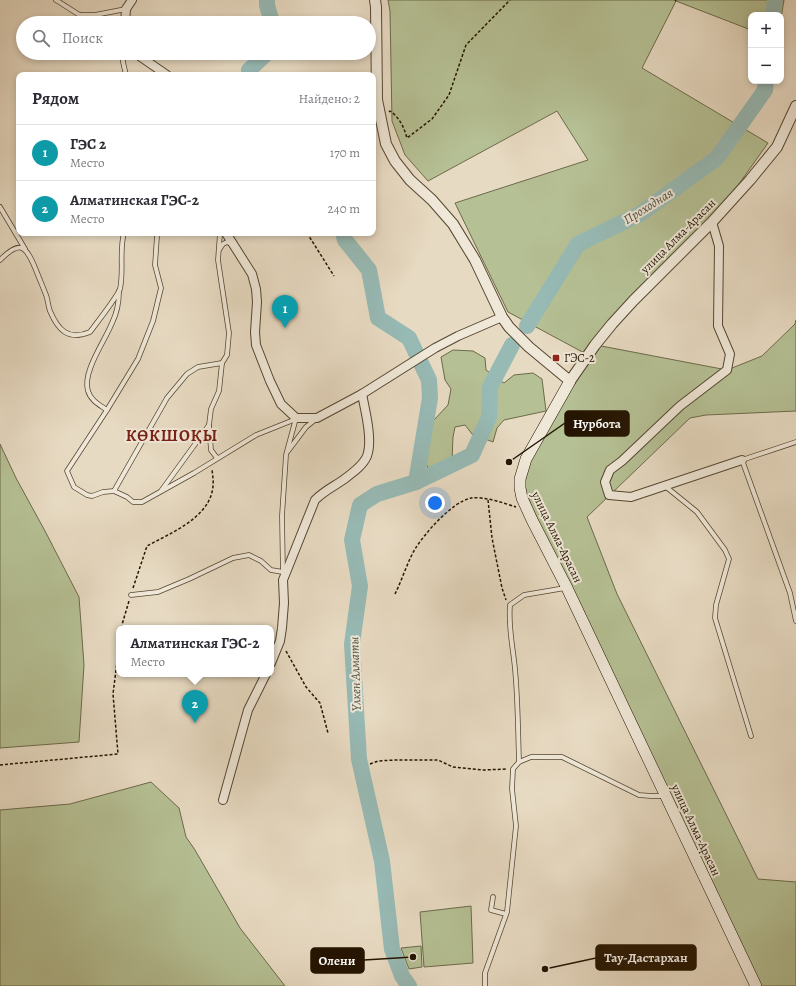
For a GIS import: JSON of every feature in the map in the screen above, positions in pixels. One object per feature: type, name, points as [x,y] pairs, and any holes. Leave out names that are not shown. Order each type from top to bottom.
[{"type":"main road","name":"улица Алма-Арасан","points":[[570,381],[526,459],[520,479],[520,488],[527,510],[567,588],[756,986]]},
{"type":"street","points":[[126,16],[126,9],[132,0]]},
{"type":"street","points":[[375,0],[378,100],[386,144],[395,161],[410,180],[432,200],[453,224],[475,260],[502,317],[509,327],[570,381]]},
{"type":"street","points":[[145,60],[163,72]]},
{"type":"street","name":"улица Алма-Арасан","points":[[570,381],[595,345],[612,324],[712,222],[750,180],[777,147],[796,106]]},
{"type":"street","points":[[712,222],[719,246],[718,326],[730,354],[728,370],[680,406],[622,461],[610,470],[605,482],[609,495],[631,497],[742,460]]},
{"type":"street","points":[[228,236],[252,274],[256,289],[256,346],[281,404],[296,418],[316,418],[362,394],[434,348],[502,317]]},
{"type":"street","points":[[274,656],[280,641],[284,603],[283,576],[315,500],[323,491],[341,481],[354,471],[362,464],[367,456],[369,441],[368,427],[362,394]]},
{"type":"street","points":[[223,800],[248,710],[264,677]]},
{"type":"lane","points":[[56,0],[82,16]]},
{"type":"lane","points":[[79,14],[95,14],[126,9]]},
{"type":"lane","points":[[123,60],[125,72]]},
{"type":"lane","points":[[0,207],[16,234]]},
{"type":"lane","points":[[17,236],[30,255],[47,297],[50,310],[57,324],[66,333],[75,336],[90,332],[119,290]]},
{"type":"lane","points":[[107,410],[92,399],[88,390],[88,378],[94,361],[113,323],[119,304],[122,268],[121,242],[123,236]]},
{"type":"lane","points":[[158,236],[154,265],[161,288],[153,321],[138,359],[67,471],[74,487],[87,495],[92,496],[103,492],[114,491],[127,497],[133,502],[142,502],[256,434],[296,418]]},
{"type":"lane","points":[[217,458],[211,450],[209,425],[211,409],[219,391],[222,363],[227,355],[229,332],[220,280],[218,252],[220,236]]},
{"type":"lane","points":[[218,252],[223,244],[227,242],[232,244]]},
{"type":"lane","points":[[0,260],[12,249],[19,247],[25,249]]},
{"type":"lane","points":[[114,491],[167,398],[187,374],[198,367],[222,363]]},
{"type":"lane","points":[[131,595],[158,592],[232,558],[249,555],[261,561],[271,570],[283,576],[282,516],[286,455],[296,418]]},
{"type":"lane","points":[[286,455],[306,427],[316,418]]},
{"type":"lane","points":[[159,493],[209,425]]},
{"type":"lane","points":[[796,442],[742,460],[790,593],[796,621]]},
{"type":"lane","points":[[664,486],[697,512],[725,550],[729,559],[716,605],[715,618],[751,736]]},
{"type":"lane","points":[[519,762],[518,700],[515,666],[510,640],[510,605],[524,595],[567,588]]},
{"type":"lane","points":[[485,986],[485,973],[506,914],[516,826],[512,789],[513,769],[519,762],[531,757],[562,757],[639,795],[666,796]]},
{"type":"lane","points":[[493,897],[491,910],[506,914]]},
{"type":"path","points":[[382,124],[390,111],[396,115],[404,127],[407,138],[432,119],[449,95],[466,45],[510,0]]},
{"type":"path","points":[[309,236],[334,276]]},
{"type":"path","points":[[122,625],[147,546],[185,525],[200,513],[208,502],[212,492],[213,478],[211,462]]},
{"type":"path","points":[[395,594],[414,549],[430,529],[458,504],[471,498],[496,501],[527,510]]},
{"type":"path","points":[[488,500],[492,538],[504,598],[510,605]]},
{"type":"path","points":[[280,641],[306,687],[320,703],[328,733]]},
{"type":"path","points":[[0,765],[118,754],[113,694],[116,670]]},
{"type":"path","points":[[370,764],[378,761],[394,760],[438,760],[452,767],[483,770],[513,769]]},
{"type":"green space","points":[[388,0],[784,0],[782,12],[748,12],[748,29],[676,1],[642,68],[768,143],[712,222],[596,345],[727,370],[762,356],[795,324],[796,320],[796,411],[706,415],[690,418],[587,517],[617,594],[758,879],[796,882],[796,986],[756,986],[567,588],[520,479],[588,355],[508,312],[455,203],[588,160],[557,111],[428,181],[405,155],[392,121],[390,11]]},
{"type":"green space","points":[[453,350],[473,351],[485,358],[486,370],[504,383],[514,375],[533,373],[542,379],[546,411],[504,420],[497,428],[493,442],[472,434],[465,425],[455,427],[452,461],[428,468],[425,462],[433,421],[448,405],[451,389],[445,380],[441,357]]},
{"type":"green space","points":[[0,444],[16,478],[79,597],[84,665],[79,742],[0,748]]},
{"type":"green space","points":[[151,782],[179,808],[186,837],[240,928],[285,986],[0,986],[0,810],[70,804]]},
{"type":"green space","points":[[471,906],[473,963],[424,967],[420,912]]},
{"type":"green space","points":[[421,946],[422,967],[409,969],[401,948]]},
{"type":"waterway","name":"Үлкен Алматы","points":[[267,0],[270,16]]},
{"type":"waterway","name":"Проходная","points":[[773,12],[775,0]]},
{"type":"waterway","name":"Үлкен Алматы","points":[[250,72],[249,70],[260,60]]},
{"type":"waterway","name":"Проходная","points":[[527,326],[578,244],[640,214],[717,158],[765,90],[766,84]]},
{"type":"waterway","name":"Үлкен Алматы","points":[[344,236],[345,240],[369,270],[378,318],[409,338],[429,380],[430,398],[416,482],[377,494],[360,505],[352,540],[360,586],[352,644],[359,759],[382,861],[392,949],[402,976],[409,986]]},
{"type":"waterway","name":"Проходная","points":[[416,482],[472,455],[489,417],[490,387],[512,345]]},
{"type":"place","name":"ГЭС 2","points":[[285,328]]},
{"type":"place","name":"ГЭС-2","points":[[556,358]]},
{"type":"place","name":"Нурбота","points":[[509,462]]},
{"type":"place","name":"Алматинская ГЭС-2","points":[[195,723]]},
{"type":"place","name":"Олени","points":[[413,957]]},
{"type":"place","name":"Тау-Дастархан","points":[[545,969]]},
{"type":"district","name":"КӨКШОҚЫ","points":[[172,436]]}]
